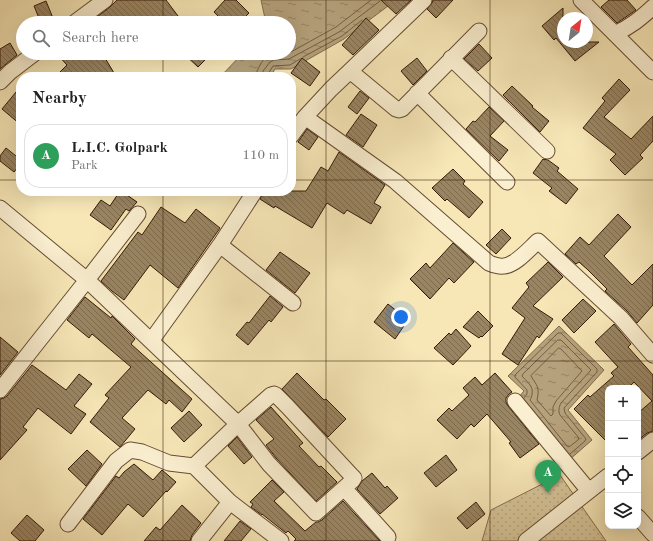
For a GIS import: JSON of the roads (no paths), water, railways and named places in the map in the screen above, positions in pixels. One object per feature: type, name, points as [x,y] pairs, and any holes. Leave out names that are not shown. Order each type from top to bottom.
[{"type":"street","points":[[83,16],[105,0]]},
{"type":"street","points":[[296,130],[331,89],[424,0]]},
{"type":"street","points":[[581,0],[653,72]]},
{"type":"street","points":[[615,34],[631,26],[653,7]]},
{"type":"street","points":[[350,71],[399,110],[417,94],[479,30]]},
{"type":"street","points":[[451,58],[547,151]]},
{"type":"street","points":[[0,82],[26,60]]},
{"type":"street","points":[[417,94],[507,182]]},
{"type":"street","points":[[306,117],[395,181],[488,263],[504,267],[512,264],[538,241],[621,318],[653,355]]},
{"type":"street","points":[[151,341],[220,245],[252,196]]},
{"type":"street","points":[[0,208],[87,280],[238,424],[268,464],[316,513],[354,478],[274,394],[238,424],[194,466]]},
{"type":"street","points":[[0,390],[138,214]]},
{"type":"street","points":[[220,245],[293,303]]},
{"type":"street","points":[[515,401],[589,491]]},
{"type":"street","points":[[641,450],[653,440]]},
{"type":"street","points":[[68,524],[116,461],[130,450],[142,452],[169,463],[194,466],[230,502],[281,541]]},
{"type":"street","points":[[526,541],[589,491],[605,480]]},
{"type":"street","points":[[344,488],[387,540]]},
{"type":"street","points":[[199,541],[230,502]]},
{"type":"street","points":[[641,520],[653,534]]},
{"type":"water","points":[[261,0],[396,0],[344,39],[291,69],[275,69],[273,72],[225,72],[236,60],[296,60],[296,16],[264,16]]},
{"type":"water","points":[[559,326],[604,370],[568,410],[592,440],[568,461],[517,399],[524,391],[508,376]]},
{"type":"place","name":"L.I.C. Golpark","points":[[548,493]]}]
